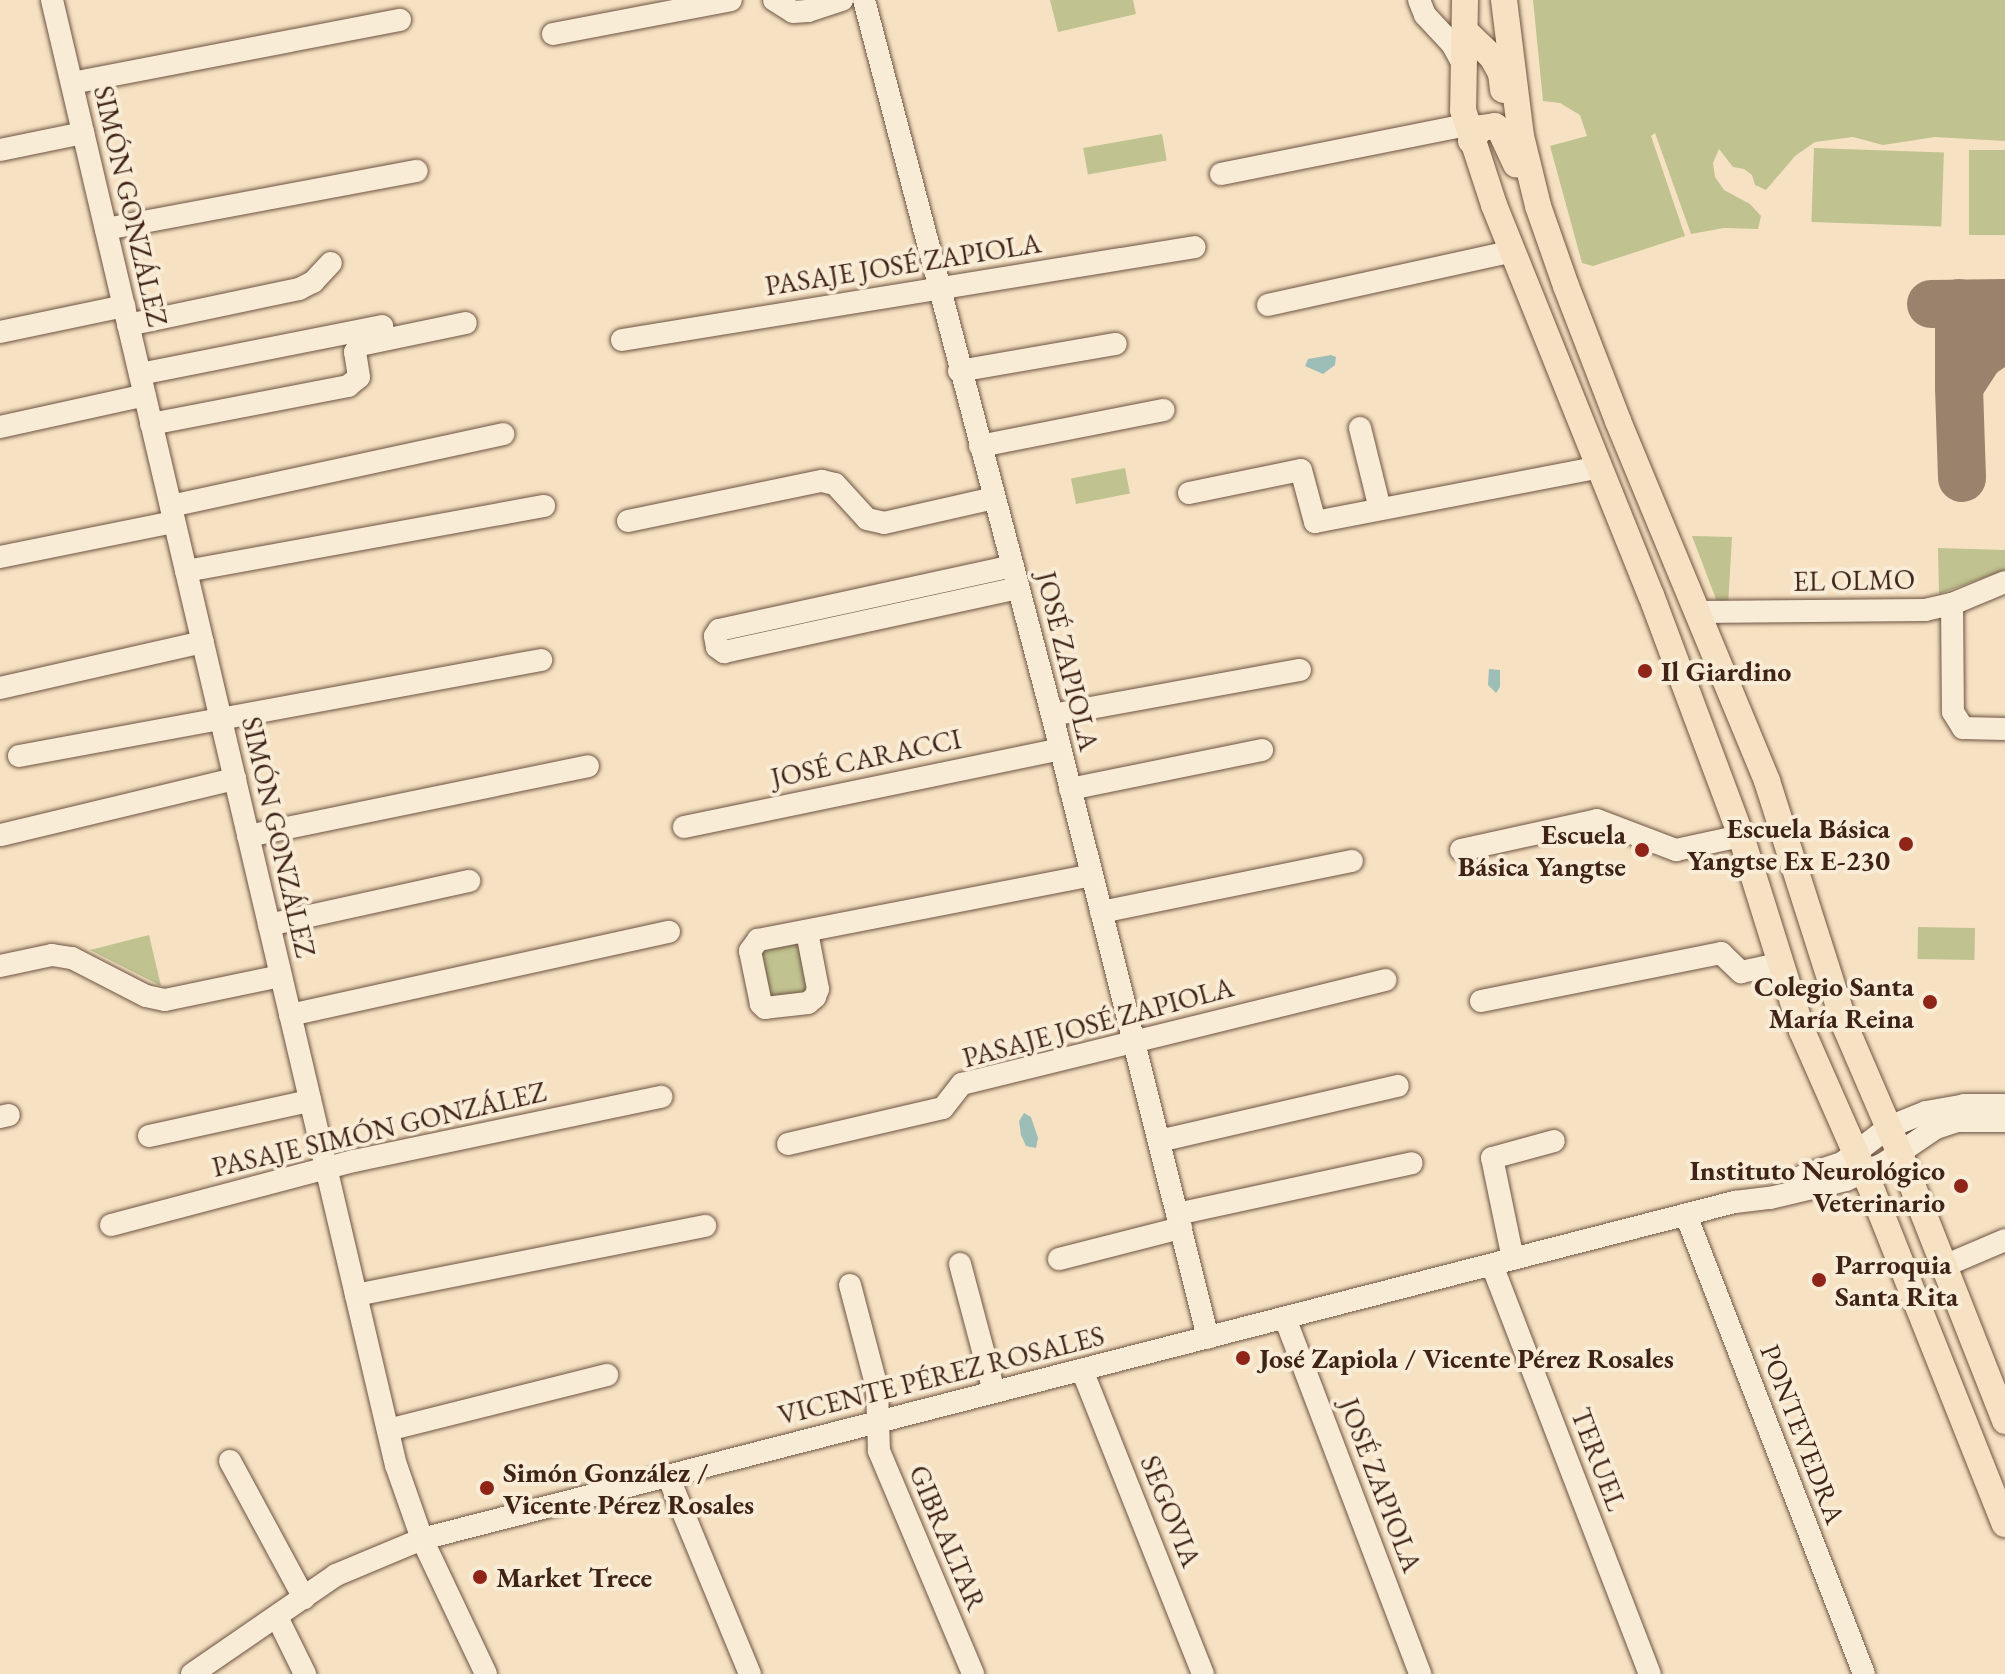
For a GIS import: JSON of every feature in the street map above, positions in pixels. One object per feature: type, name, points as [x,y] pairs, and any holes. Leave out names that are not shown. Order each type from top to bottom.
[{"type":"main road","points":[[1465,0],[1461,94],[1469,133],[1651,595],[1741,836],[1778,964],[1802,1031],[1860,1164],[2005,1524]]},
{"type":"main road","points":[[1504,0],[1521,136],[1549,236],[1612,408],[1776,807],[1845,1026],[1900,1154],[2005,1421]]},
{"type":"main road","points":[[1465,31],[1487,50],[1501,73],[1526,207],[1549,236]]},
{"type":"main road","points":[[1469,133],[1495,126],[1515,160]]},
{"type":"main road","points":[[1651,595],[1668,607],[1698,612]]},
{"type":"street","name":"SIMÓN GONZÁLEZ","points":[[52,0],[388,1430],[422,1539],[486,1674]]},
{"type":"street","points":[[553,34],[731,0]]},
{"type":"street","points":[[774,0],[793,12],[808,11],[842,0]]},
{"type":"street","name":"JOSÉ ZAPIOLA","points":[[864,0],[959,371],[1052,715],[1208,1338]]},
{"type":"street","points":[[1419,0],[1425,15],[1452,44],[1463,64]]},
{"type":"street","points":[[1427,0],[1439,14],[1465,31]]},
{"type":"street","points":[[72,83],[400,20]]},
{"type":"street","points":[[0,136],[82,127]]},
{"type":"street","points":[[0,150],[82,127]]},
{"type":"street","points":[[1221,174],[1469,133]]},
{"type":"street","points":[[106,229],[417,171]]},
{"type":"street","name":"PASAJE JOSÉ ZAPIOLA","points":[[622,340],[1195,247]]},
{"type":"street","points":[[1268,305],[1513,251]]},
{"type":"street","points":[[0,332],[299,289],[313,282],[331,263]]},
{"type":"street","points":[[0,427],[142,384],[471,316],[360,345],[355,352],[359,377],[348,386],[151,424]]},
{"type":"street","points":[[959,371],[1116,344]]},
{"type":"street","points":[[980,446],[1163,410]]},
{"type":"street","points":[[1360,428],[1380,509]]},
{"type":"street","points":[[0,557],[503,434]]},
{"type":"street","points":[[1189,493],[1301,470],[1315,522],[1600,467]]},
{"type":"street","points":[[628,521],[822,481],[835,484],[867,519],[884,523],[994,498]]},
{"type":"street","points":[[186,571],[544,506]]},
{"type":"street","points":[[1015,577],[724,652],[717,647],[715,636],[719,630],[1015,577]]},
{"type":"street","name":"EL OLMO","points":[[1698,612],[1925,610],[1952,604],[2005,582]]},
{"type":"street","points":[[1952,604],[1953,712],[1963,728],[2005,729]]},
{"type":"street","points":[[0,688],[203,642]]},
{"type":"street","points":[[19,756],[220,716],[541,660]]},
{"type":"street","points":[[1052,715],[1300,670]]},
{"type":"street","name":"JOSÉ CARACCI","points":[[684,827],[1060,749]]},
{"type":"street","points":[[1070,789],[1262,750]]},
{"type":"street","points":[[248,836],[588,766]]},
{"type":"street","points":[[1,835],[235,779]]},
{"type":"street","points":[[1461,850],[1597,820],[1676,850],[1741,836]]},
{"type":"street","points":[[1101,912],[1352,861]]},
{"type":"street","points":[[807,932],[1091,875]]},
{"type":"street","points":[[269,925],[469,881]]},
{"type":"street","points":[[290,1015],[669,932]]},
{"type":"street","points":[[1481,1001],[1721,953],[1741,972],[1778,964]]},
{"type":"street","points":[[0,966],[52,955],[72,958],[146,996],[165,1000],[281,976]]},
{"type":"street","name":"PASAJE JOSÉ ZAPIOLA","points":[[788,1144],[943,1108],[962,1084],[1385,980]]},
{"type":"street","points":[[1159,1141],[1398,1086]]},
{"type":"street","name":"PASAJE SIMÓN GONZÁLEZ","points":[[111,1225],[326,1168],[661,1097]]},
{"type":"street","name":"PASAJE SIMÓN GONZÁLEZ","points":[[149,1136],[310,1101]]},
{"type":"street","name":"VICENTE PÉREZ ROSALES","points":[[1860,1164],[1889,1127],[1926,1112],[1964,1105],[2005,1105]]},
{"type":"street","name":"VICENTE PÉREZ ROSALES","points":[[192,1674],[336,1575],[422,1539],[1735,1202],[1768,1185],[1900,1154],[1936,1128],[1958,1121],[2005,1121]]},
{"type":"street","name":"TERUEL","points":[[1554,1141],[1492,1158],[1503,1262],[1650,1674]]},
{"type":"street","points":[[1059,1259],[1179,1221],[1412,1163]]},
{"type":"street","name":"PONTEVEDRA","points":[[1686,1215],[1864,1674]]},
{"type":"street","points":[[356,1295],[705,1226]]},
{"type":"street","points":[[1944,1266],[2005,1240]]},
{"type":"street","points":[[960,1264],[994,1392]]},
{"type":"street","name":"GIBRALTAR","points":[[850,1285],[877,1388],[879,1451],[973,1674]]},
{"type":"street","name":"JOSÉ ZAPIOLA","points":[[1285,1318],[1420,1674]]},
{"type":"street","name":"SEGOVIA","points":[[1082,1370],[1203,1674]]},
{"type":"street","points":[[388,1430],[607,1375]]},
{"type":"street","points":[[230,1461],[304,1598]]},
{"type":"street","points":[[668,1476],[750,1674]]},
{"type":"street","points":[[277,1617],[305,1674]]},
{"type":"green space","points":[[1050,0],[1133,0],[1136,14],[1058,32]]},
{"type":"green space","points":[[1533,0],[2005,0],[2005,141],[1935,137],[1883,145],[1853,137],[1815,142],[1795,156],[1766,190],[1755,185],[1752,175],[1744,169],[1733,167],[1719,149],[1713,163],[1715,177],[1724,190],[1750,204],[1761,216],[1758,229],[1724,228],[1691,234],[1655,133],[1651,136],[1685,236],[1593,266],[1582,263],[1550,146],[1587,136],[1580,115],[1560,103],[1543,101]]},
{"type":"green space","points":[[1162,134],[1167,161],[1088,174],[1083,148]]},
{"type":"green space","points":[[1814,148],[1944,153],[1941,226],[1811,222]]},
{"type":"green space","points":[[1969,150],[2005,150],[2005,235],[1969,235]]},
{"type":"green space","points":[[1125,468],[1130,494],[1076,504],[1071,478]]},
{"type":"green space","points":[[1692,536],[1732,537],[1728,606],[1719,607]]},
{"type":"green space","points":[[1938,548],[2005,550],[2005,570],[1939,594]]},
{"type":"green space","points":[[1918,927],[1975,928],[1974,960],[1917,959]]},
{"type":"green space","points":[[149,935],[161,986],[90,950]]},
{"type":"green space","points":[[799,940],[810,990],[771,998],[761,948]]},
{"type":"water","points":[[1336,357],[1335,365],[1323,374],[1305,366],[1308,359]]},
{"type":"water","points":[[1489,669],[1500,670],[1500,687],[1496,693],[1488,685]]},
{"type":"water","points":[[1024,1113],[1031,1117],[1038,1138],[1036,1148],[1026,1146],[1021,1135],[1019,1121]]},
{"type":"taxiway","points":[[1959,303],[1959,387]]},
{"type":"taxiway","points":[[1931,304],[2005,303]]},
{"type":"taxiway","points":[[1962,478],[1959,387],[1980,355],[2005,338]]},
{"type":"place","name":"Il Giardino","points":[[1645,671]]},
{"type":"place","name":"Escuela Básica Yangtse Ex E-230","points":[[1906,844]]},
{"type":"place","name":"Escuela Básica Yangtse","points":[[1642,850]]},
{"type":"place","name":"Colegio Santa María Reina","points":[[1930,1002]]},
{"type":"place","name":"Instituto Neurológico Veterinario","points":[[1961,1186]]},
{"type":"place","name":"Parroquia Santa Rita","points":[[1819,1280]]},
{"type":"place","name":"José Zapiola / Vicente Pérez Rosales","points":[[1243,1358]]},
{"type":"place","name":"Simón González / Vicente Pérez Rosales","points":[[487,1488]]},
{"type":"place","name":"Market Trece","points":[[480,1577]]}]
